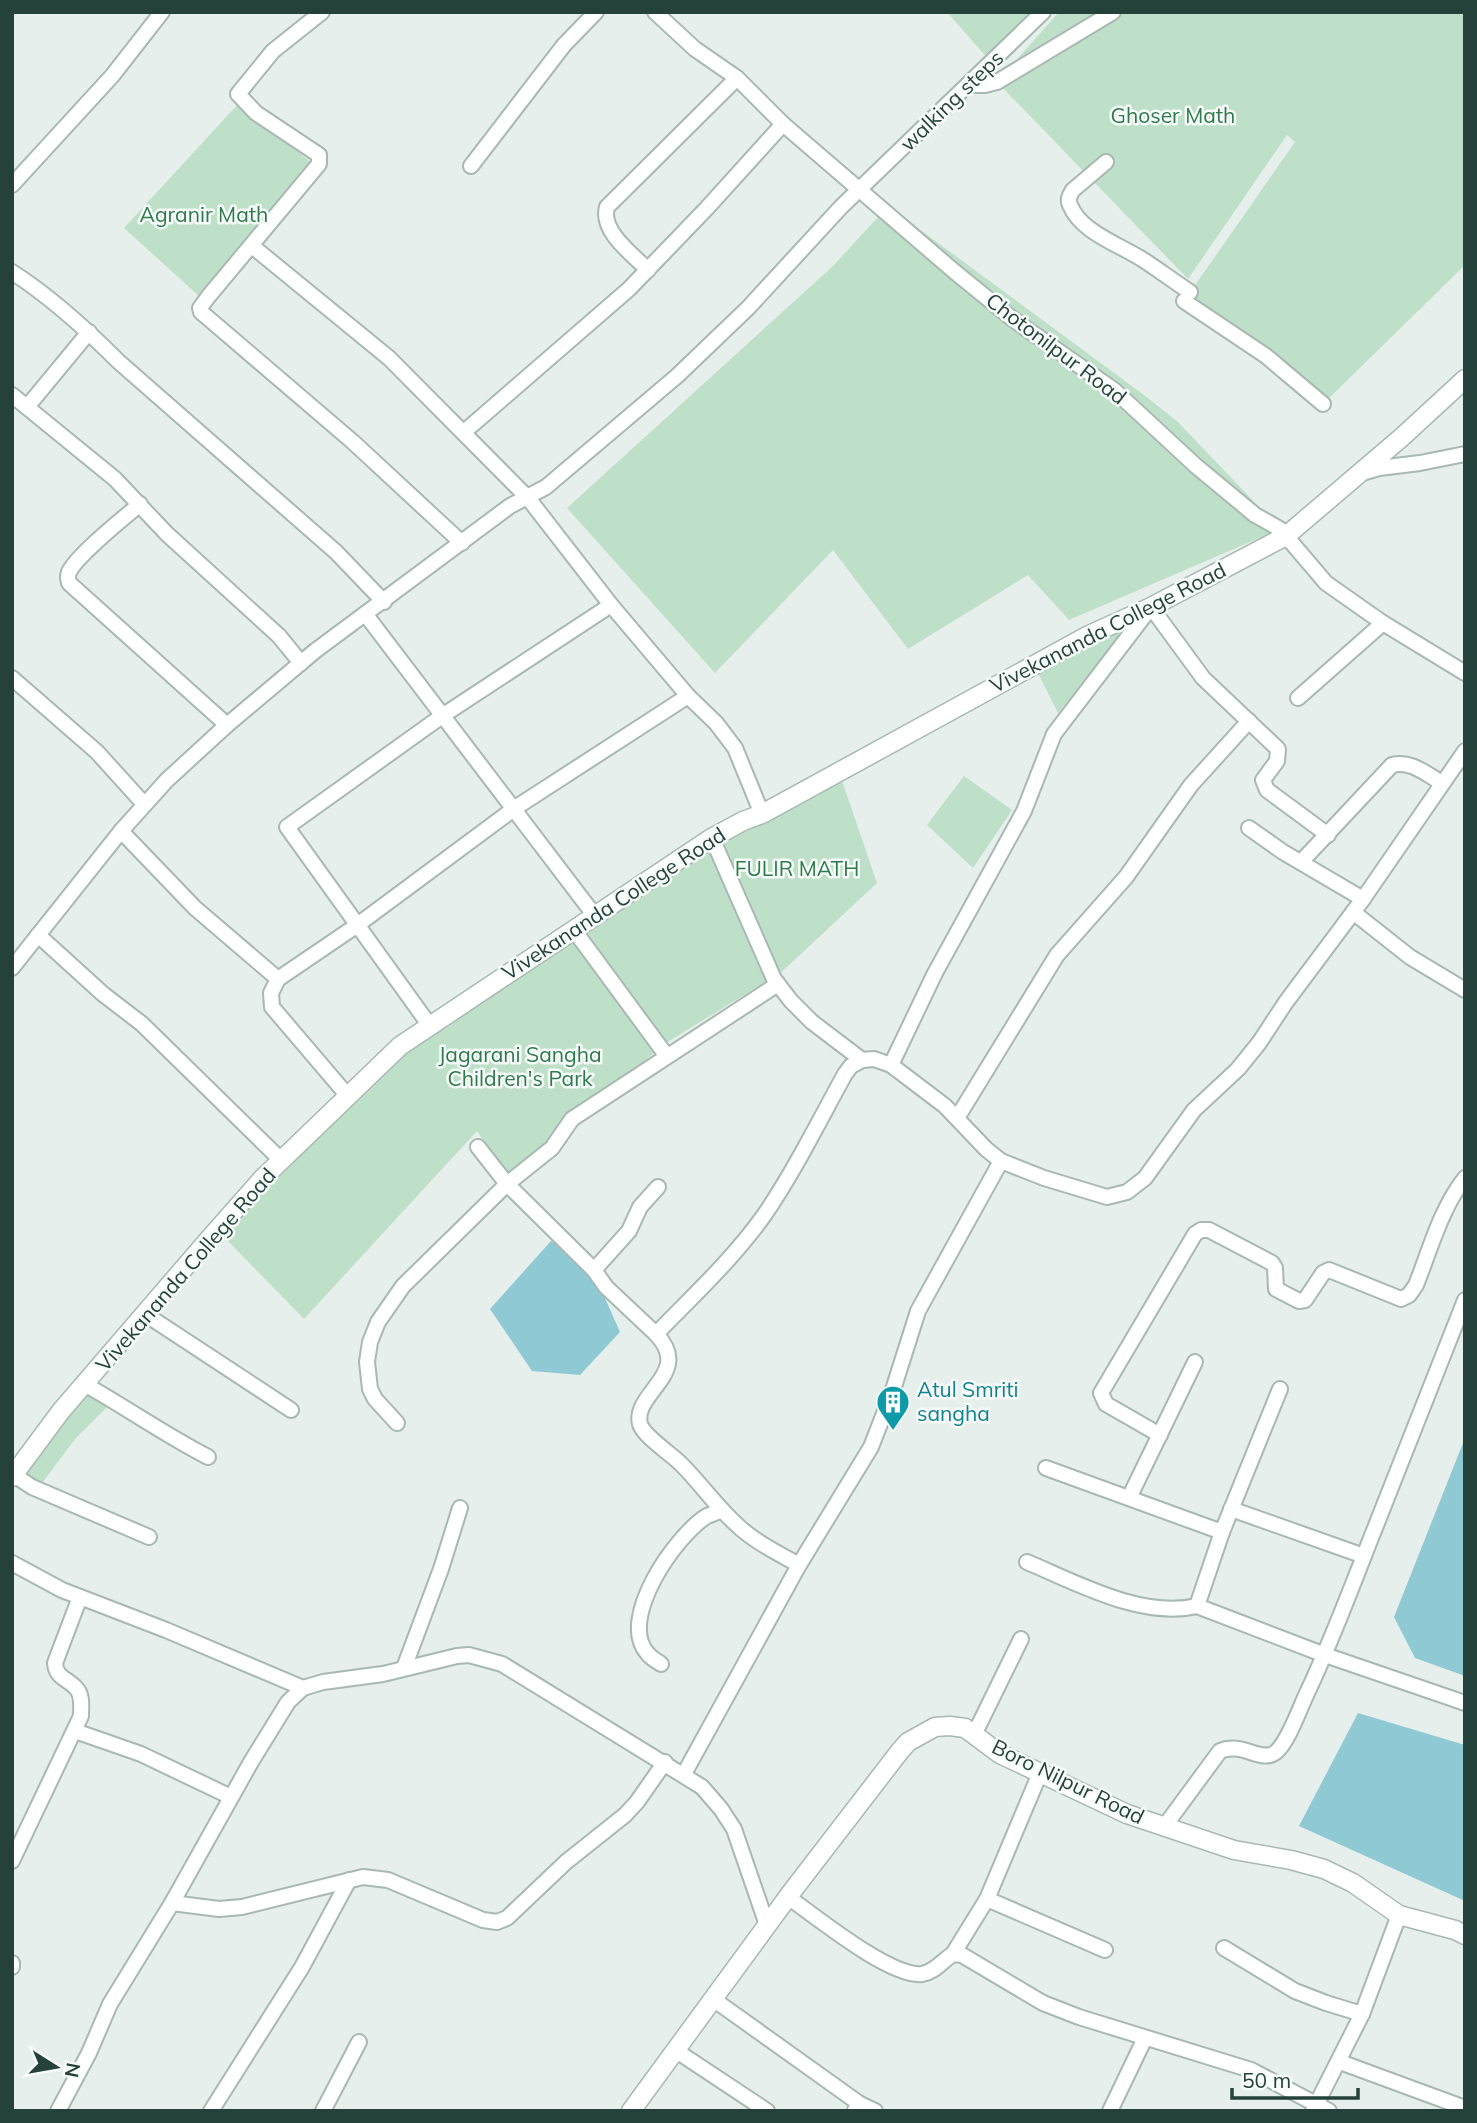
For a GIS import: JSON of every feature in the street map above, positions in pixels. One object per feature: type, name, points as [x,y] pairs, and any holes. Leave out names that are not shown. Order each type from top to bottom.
[{"type":"street","points":[[12,185],[112,76],[162,12]]},
{"type":"street","points":[[323,12],[273,51],[238,94],[256,113],[320,159],[319,164],[203,303],[201,312],[352,442],[462,543]]},
{"type":"street","points":[[471,166],[564,45],[596,12]]},
{"type":"street","name":"Chotonilpur Road","points":[[655,12],[695,49],[737,78],[783,124],[954,272],[1014,320],[1114,390],[1196,466],[1255,515],[1280,529],[1326,583],[1383,623],[1465,673]]},
{"type":"street","name":"walking steps","points":[[12,968],[144,804],[226,725],[301,663],[510,506],[546,487],[677,376],[726,331],[860,190],[1043,12]]},
{"type":"street","points":[[968,85],[997,82],[1113,12]]},
{"type":"street","points":[[648,270],[607,227],[604,217],[607,207],[737,78]]},
{"type":"street","points":[[464,432],[597,318],[648,270],[783,124]]},
{"type":"street","points":[[1106,162],[1069,196],[1069,204],[1084,223],[1142,259],[1323,404]]},
{"type":"street","points":[[252,246],[388,358],[528,498],[611,605],[735,748],[762,814]]},
{"type":"street","points":[[12,272],[31,284],[89,332],[119,362],[335,552],[384,602]]},
{"type":"street","points":[[27,407],[89,332]]},
{"type":"street","name":"Vivekananda College Road","points":[[13,1476],[61,1411],[209,1239],[282,1160],[400,1046],[712,838],[762,814],[1089,635],[1152,607],[1286,536],[1465,379]]},
{"type":"street","points":[[12,395],[115,479],[167,534],[279,636],[301,663]]},
{"type":"street","points":[[1357,475],[1379,468],[1465,454]]},
{"type":"street","points":[[140,504],[72,568],[69,583],[226,725]]},
{"type":"street","points":[[430,1026],[287,827],[442,716],[611,605]]},
{"type":"street","points":[[891,1065],[935,973],[1024,811],[1054,734],[1152,607],[1203,678],[1278,749],[1277,761],[1263,780],[1266,790],[1328,835]]},
{"type":"street","points":[[366,615],[595,916]]},
{"type":"street","points":[[1298,698],[1383,623]]},
{"type":"street","points":[[12,678],[97,752],[144,804]]},
{"type":"street","points":[[347,1096],[272,1007],[271,993],[278,979],[356,926],[515,808],[688,696]]},
{"type":"street","points":[[957,1118],[1057,955],[1126,877],[1191,785],[1249,721]]},
{"type":"street","points":[[656,1334],[729,1260],[763,1216],[789,1176],[845,1074],[851,1066],[862,1060],[874,1059],[891,1065],[945,1106],[1001,1161],[1044,1178],[1107,1197],[1127,1192],[1145,1178],[1194,1110],[1238,1069],[1259,1043],[1465,751]]},
{"type":"street","points":[[1301,862],[1392,765],[1402,762],[1414,766],[1442,783]]},
{"type":"street","points":[[1249,828],[1363,899]]},
{"type":"street","points":[[121,831],[195,908],[278,979]]},
{"type":"street","points":[[712,838],[778,984],[812,1021],[862,1060]]},
{"type":"street","points":[[1353,912],[1410,957],[1465,990]]},
{"type":"street","points":[[574,930],[666,1055]]},
{"type":"street","points":[[38,935],[103,994],[142,1024],[282,1160]]},
{"type":"street","points":[[397,1423],[370,1390],[367,1362],[370,1342],[378,1322],[403,1286],[507,1184],[552,1148],[572,1119],[778,984]]},
{"type":"street","points":[[478,1147],[507,1184],[594,1270],[606,1287],[667,1344],[670,1354],[659,1383],[640,1413],[640,1424],[646,1432],[682,1464],[738,1527],[799,1564]]},
{"type":"street","points":[[684,1774],[799,1564],[871,1447],[892,1393],[918,1311],[1001,1161]]},
{"type":"street","points":[[1160,1435],[1106,1404],[1101,1393],[1195,1234],[1201,1230],[1209,1230],[1272,1264],[1275,1268],[1276,1289],[1299,1301],[1306,1300],[1323,1273],[1329,1270],[1401,1299],[1409,1295],[1416,1285],[1455,1189],[1465,1178]]},
{"type":"street","points":[[594,1270],[629,1231],[640,1208],[658,1186]]},
{"type":"street","points":[[1164,1827],[1220,1751],[1238,1747],[1269,1756],[1277,1751],[1325,1655],[1465,1300]]},
{"type":"street","points":[[145,1314],[291,1410]]},
{"type":"street","points":[[1129,1498],[1195,1362]]},
{"type":"street","points":[[86,1385],[180,1443],[208,1457]]},
{"type":"street","points":[[1197,1606],[1222,1532],[1280,1389]]},
{"type":"street","points":[[1046,1468],[1222,1532]]},
{"type":"street","points":[[13,1476],[32,1487],[149,1537]]},
{"type":"street","points":[[404,1668],[441,1569],[460,1508]]},
{"type":"street","points":[[1231,1509],[1364,1556]]},
{"type":"street","points":[[661,1664],[647,1653],[640,1639],[639,1626],[645,1596],[674,1548],[701,1521],[722,1510]]},
{"type":"street","points":[[1027,1562],[1119,1599],[1172,1609],[1197,1606],[1325,1655],[1465,1703]]},
{"type":"street","points":[[12,1563],[80,1597],[303,1688]]},
{"type":"street","points":[[12,1861],[81,1716],[80,1696],[76,1688],[60,1678],[55,1670],[55,1663],[80,1597]]},
{"type":"street","points":[[974,1734],[1021,1639]]},
{"type":"street","points":[[58,2111],[89,2053],[104,2015],[288,1702],[303,1688],[323,1682],[469,1656],[502,1664],[702,1787],[734,1829],[767,1926]]},
{"type":"street","name":"Boro Nilpur Road","points":[[631,2111],[788,1897],[908,1742],[935,1727],[965,1728],[1000,1754],[1127,1814],[1234,1850],[1324,1869],[1353,1883],[1399,1915],[1465,1935]]},
{"type":"street","points":[[75,1731],[141,1754],[231,1797]]},
{"type":"street","points":[[172,1903],[219,1909],[242,1907],[363,1877],[388,1880],[483,1920],[497,1922],[507,1918],[566,1862],[625,1815],[665,1762]]},
{"type":"street","points":[[788,1897],[879,1960],[905,1972],[920,1975],[933,1971],[953,1954],[987,1899],[1040,1773]]},
{"type":"street","points":[[211,2111],[302,1967],[349,1880]]},
{"type":"street","points":[[987,1899],[1105,1950]]},
{"type":"street","points":[[953,1954],[974,1961],[1043,2003],[1251,2070],[1319,2108],[1362,2014],[1399,1915]]},
{"type":"street","points":[[1224,1948],[1295,1991],[1362,2014]]},
{"type":"street","points":[[713,1999],[857,2107],[875,2111]]},
{"type":"street","points":[[1110,2111],[1145,2038]]},
{"type":"street","points":[[323,2111],[359,2042]]},
{"type":"street","points":[[675,2050],[767,2111]]},
{"type":"street","points":[[1340,2062],[1465,2108]]},
{"type":"green space","points":[[947,12],[1041,12],[990,61]]},
{"type":"green space","name":"Ghoser Math","points":[[1059,12],[1465,12],[1465,265],[1323,404],[1184,301],[1295,142],[1287,135],[1188,279],[997,82]]},
{"type":"green space","name":"Agranir Math","points":[[238,104],[312,163],[200,297],[124,228]]},
{"type":"green space","points":[[888,206],[1178,422],[1280,529],[1069,620],[1028,575],[908,649],[833,550],[715,673],[567,508],[833,266]]},
{"type":"green space","points":[[1133,622],[1058,713],[1036,669]]},
{"type":"green space","name":"Jagarani Sangha Children's Park","points":[[839,772],[877,883],[774,979],[666,1043],[508,1176],[477,1131],[304,1319],[224,1237],[348,1099],[418,1041],[448,1027],[582,926],[712,838]]},
{"type":"green space","points":[[964,776],[1012,810],[973,868],[927,825]]},
{"type":"green space","points":[[96,1381],[118,1396],[76,1438],[42,1483],[22,1473]]},
{"type":"water","points":[[551,1241],[592,1269],[620,1332],[580,1375],[532,1371],[490,1309]]},
{"type":"water","points":[[1465,1438],[1465,1676],[1415,1658],[1394,1617]]},
{"type":"water","points":[[1358,1713],[1465,1745],[1465,1901],[1299,1826]]},
{"type":"place","name":"Atul Smriti sangha","points":[[893,1432]]},
{"type":"park label","name":"FULIR MATH","points":[[797,869]]}]
